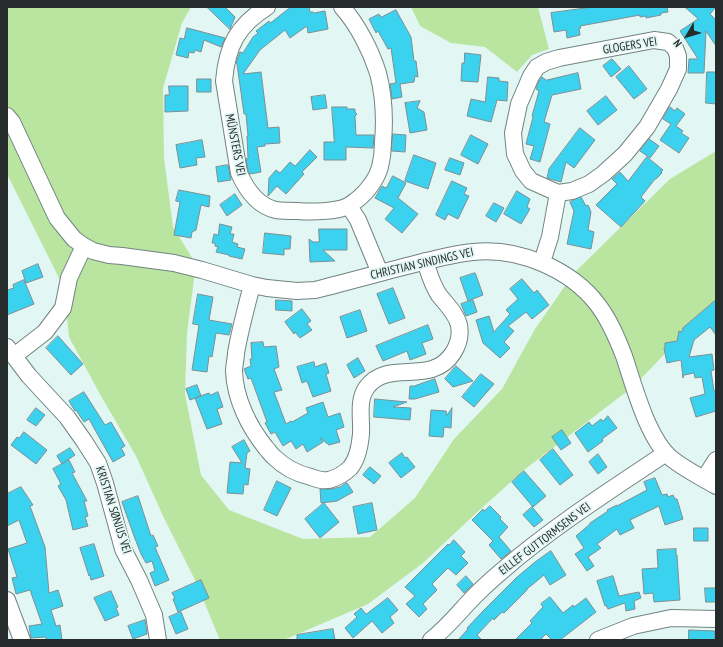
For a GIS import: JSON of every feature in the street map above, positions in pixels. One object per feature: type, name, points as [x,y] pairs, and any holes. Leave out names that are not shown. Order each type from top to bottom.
[{"type":"street","name":"MÜNSTERS VEI","points":[[267,7],[248,21],[236,36],[227,56],[224,81],[239,173],[248,191],[264,205],[275,209],[313,212],[348,206],[361,196],[373,181],[380,168],[383,147],[384,109],[379,79],[370,55],[356,27],[349,14],[342,7]]},
{"type":"street","name":"GLOGERS VEI","points":[[654,40],[668,42],[675,48],[678,56],[678,69],[647,127],[625,154],[603,174],[589,184],[572,191],[558,193],[531,181],[523,171],[515,154],[513,133],[520,104],[537,67],[546,62],[559,58],[654,40]]},
{"type":"street","points":[[7,116],[12,122],[57,218],[74,239],[84,246]]},
{"type":"street","points":[[542,262],[550,237],[558,193]]},
{"type":"street","points":[[348,206],[358,220],[380,273]]},
{"type":"street","name":"CHRISTIAN SINDINGS VEI","points":[[84,246],[109,255],[174,263],[252,285],[278,290],[297,291],[315,290],[425,261],[473,252],[493,251],[524,256],[542,262],[578,284],[598,304],[618,341],[651,430],[666,453],[672,459],[710,483]]},
{"type":"street","name":"KRISTIAN SØNJUS VEI","points":[[84,246],[69,278],[63,308],[45,332],[10,351],[29,376],[67,417],[84,440],[98,463],[123,549],[139,580],[154,615],[158,640]]},
{"type":"street","points":[[252,285],[239,336],[234,370],[237,392],[243,408],[255,432],[274,457],[300,474],[315,479],[328,480],[341,474],[350,467],[357,455],[361,434],[361,408],[363,394],[367,387],[380,376],[433,369],[442,365],[451,357],[458,347],[460,336],[457,320],[438,294],[431,280],[425,261]]},
{"type":"street","name":"EILLEF GUTTORMSENS VEI","points":[[433,639],[469,602],[528,549],[603,495],[666,453]]},
{"type":"street","points":[[710,483],[716,460]]},
{"type":"street","points":[[7,600],[10,616],[22,640]]},
{"type":"street","points":[[598,640],[633,626],[671,618],[716,619]]},
{"type":"green space","points":[[7,7],[191,7],[182,23],[163,88],[164,158],[173,227],[196,264],[187,333],[185,394],[201,475],[229,510],[303,539],[370,537],[415,498],[454,439],[502,389],[535,329],[574,273],[670,179],[716,151],[716,300],[634,386],[524,470],[423,563],[368,604],[286,639],[287,640],[220,640],[195,580],[164,518],[136,456],[69,337],[64,288],[7,174]]},
{"type":"green space","points":[[411,7],[538,7],[549,49],[532,55],[517,72],[485,47],[451,43],[420,26]]},
{"type":"building","points":[[207,7],[225,7],[235,17],[230,29]]},
{"type":"building","points":[[291,7],[309,7],[310,12],[314,13],[325,11],[328,29],[308,33],[307,26],[290,38],[285,30],[260,50],[243,74],[261,72],[268,128],[279,127],[280,143],[265,144],[265,146],[257,147],[261,172],[250,174],[246,159],[248,158],[248,136],[246,114],[244,114],[236,63],[240,52],[243,53],[253,37],[258,33],[256,31],[269,21],[270,23]]},
{"type":"building","points":[[593,7],[667,7],[668,12],[646,18],[646,16],[640,17],[640,15],[580,26],[580,35],[567,38],[566,30],[554,32],[551,13]]},
{"type":"building","points":[[685,7],[716,7],[710,14],[716,20],[716,46],[706,31],[704,73],[688,73],[689,59],[698,59],[680,31],[698,19]]},
{"type":"building","points":[[396,10],[411,37],[418,77],[415,76],[414,82],[400,84],[402,97],[392,99],[390,84],[396,83],[391,48],[388,49],[378,31],[376,33],[369,19],[379,14],[381,17]]},
{"type":"building","points":[[187,28],[225,38],[221,47],[204,40],[201,52],[195,50],[194,53],[189,52],[188,58],[176,55],[180,38],[184,39]]},
{"type":"building","points":[[465,53],[481,55],[478,82],[461,81],[462,63],[464,63]]},
{"type":"building","points":[[612,59],[621,69],[611,77],[603,66]]},
{"type":"building","points":[[629,66],[647,89],[634,99],[616,77]]},
{"type":"building","points":[[707,72],[716,72],[716,104],[706,103]]},
{"type":"building","points":[[578,73],[581,89],[552,95],[544,122],[550,124],[540,162],[530,159],[534,146],[526,144],[539,91],[536,89],[539,81],[542,77],[546,80]]},
{"type":"building","points":[[488,77],[499,78],[499,81],[508,82],[507,101],[497,100],[491,122],[467,116],[471,99],[485,102]]},
{"type":"building","points":[[197,79],[211,79],[211,92],[197,92]]},
{"type":"building","points":[[169,86],[188,86],[188,111],[165,112],[165,95],[169,95]]},
{"type":"building","points":[[325,95],[327,108],[313,110],[311,97]]},
{"type":"building","points":[[606,96],[617,110],[598,125],[587,111]]},
{"type":"building","points":[[420,101],[417,108],[424,112],[427,130],[410,133],[405,103]]},
{"type":"building","points":[[332,107],[347,107],[347,109],[355,109],[357,114],[355,116],[356,135],[374,135],[373,148],[346,147],[346,160],[324,160],[324,142],[334,142]]},
{"type":"building","points":[[670,107],[675,111],[677,108],[685,114],[676,126],[683,131],[681,133],[689,138],[679,153],[660,140],[671,124],[663,119]]},
{"type":"building","points":[[580,128],[595,140],[574,168],[566,162],[561,182],[547,178],[549,169]]},
{"type":"building","points":[[393,134],[406,135],[405,152],[392,151]]},
{"type":"building","points":[[471,135],[488,144],[478,164],[461,155]]},
{"type":"building","points":[[649,139],[659,146],[650,158],[640,151]]},
{"type":"building","points":[[202,140],[205,157],[196,158],[197,165],[180,168],[176,145]]},
{"type":"building","points":[[310,150],[317,157],[302,172],[304,174],[286,194],[277,186],[268,196],[269,178],[276,170],[280,173],[290,162],[295,166]]},
{"type":"building","points":[[414,155],[436,163],[428,189],[405,181]]},
{"type":"building","points":[[647,157],[663,170],[661,172],[662,173],[655,179],[641,197],[645,201],[621,227],[596,205],[617,184],[612,179],[620,172],[628,181]]},
{"type":"building","points":[[450,158],[464,163],[460,175],[445,170]]},
{"type":"building","points":[[228,165],[231,180],[218,182],[216,167]]},
{"type":"building","points":[[393,176],[406,183],[398,198],[418,214],[402,233],[385,219],[394,208],[375,198],[382,186],[386,188]]},
{"type":"building","points":[[452,181],[467,188],[464,194],[469,196],[458,219],[448,214],[445,220],[436,215]]},
{"type":"building","points":[[179,190],[210,196],[209,207],[201,205],[196,230],[192,232],[191,238],[174,235],[180,202],[176,201]]},
{"type":"building","points":[[517,191],[530,199],[527,207],[530,209],[521,224],[504,214]]},
{"type":"building","points":[[235,194],[242,205],[227,216],[220,205]]},
{"type":"building","points":[[581,197],[586,206],[588,205],[591,212],[588,230],[594,232],[591,249],[567,244],[574,211],[570,202]]},
{"type":"building","points":[[494,203],[504,208],[496,222],[486,216]]},
{"type":"building","points":[[220,224],[232,227],[230,234],[234,234],[232,242],[238,244],[237,247],[245,249],[242,259],[216,252],[218,247],[215,246],[215,243],[212,243],[214,234],[218,235]]},
{"type":"building","points":[[319,229],[347,229],[347,250],[323,250],[335,261],[310,262],[309,239],[313,242],[319,242]]},
{"type":"building","points":[[265,233],[291,236],[290,249],[284,249],[284,255],[263,253]]},
{"type":"building","points":[[38,264],[43,277],[26,283],[22,271]]},
{"type":"building","points":[[475,273],[483,295],[468,301],[460,278]]},
{"type":"building","points":[[522,279],[534,293],[537,290],[549,305],[532,319],[526,312],[508,326],[514,331],[504,342],[510,348],[500,358],[483,343],[476,320],[489,316],[494,332],[510,314],[506,310],[518,299],[510,289]]},
{"type":"building","points":[[24,280],[34,304],[7,315],[7,290],[14,288],[13,285]]},
{"type":"building","points":[[393,288],[405,318],[389,324],[377,294]]},
{"type":"building","points":[[198,294],[213,297],[209,320],[232,324],[229,335],[216,333],[212,357],[209,356],[207,372],[192,370],[199,325],[193,324]]},
{"type":"building","points":[[276,300],[292,301],[292,311],[276,310]]},
{"type":"building","points":[[473,300],[477,312],[466,316],[461,304]]},
{"type":"building","points":[[716,300],[716,335],[710,327],[694,340],[689,357],[712,354],[714,370],[711,371],[714,391],[716,390],[716,411],[696,417],[690,398],[705,394],[702,377],[695,378],[694,373],[684,375],[683,378],[681,360],[667,363],[664,348],[665,343],[677,341],[679,331],[682,332],[683,328]]},
{"type":"building","points":[[302,309],[311,321],[307,324],[312,330],[300,338],[295,332],[294,334],[285,322]]},
{"type":"building","points":[[360,310],[367,331],[347,338],[340,317]]},
{"type":"building","points":[[428,325],[433,339],[422,343],[426,354],[410,360],[407,351],[383,361],[376,346]]},
{"type":"building","points":[[58,336],[83,364],[71,375],[46,348]]},
{"type":"building","points":[[263,342],[264,347],[276,346],[279,367],[274,369],[282,390],[274,392],[286,424],[308,413],[306,408],[323,402],[328,417],[340,413],[344,427],[336,430],[340,442],[329,445],[320,438],[323,442],[307,452],[303,444],[296,449],[291,441],[283,446],[275,432],[271,434],[265,423],[267,422],[251,378],[248,379],[244,369],[251,366],[251,343]]},
{"type":"building","points":[[358,358],[365,371],[354,378],[347,365]]},
{"type":"building","points":[[314,362],[315,367],[326,363],[329,373],[326,374],[331,391],[313,397],[307,381],[302,383],[297,367]]},
{"type":"building","points":[[456,366],[473,381],[453,387],[445,379]]},
{"type":"building","points":[[481,374],[494,384],[474,407],[462,397]]},
{"type":"building","points":[[435,379],[439,392],[415,399],[409,399],[410,386]]},
{"type":"building","points":[[197,385],[201,396],[190,400],[186,389]]},
{"type":"building","points":[[84,392],[105,425],[111,422],[125,446],[121,448],[125,455],[113,462],[89,419],[84,422],[69,401]]},
{"type":"building","points":[[218,392],[223,407],[217,409],[222,424],[207,429],[195,398],[209,393],[210,395]]},
{"type":"building","points":[[375,399],[407,402],[393,407],[411,408],[410,420],[374,417]]},
{"type":"building","points":[[36,408],[45,415],[36,426],[27,420]]},
{"type":"building","points":[[452,408],[451,428],[444,427],[443,437],[429,436],[431,410],[446,411],[447,415]]},
{"type":"building","points":[[608,416],[617,428],[588,452],[575,433],[589,422],[592,426],[601,419],[603,421]]},
{"type":"building","points":[[562,430],[571,443],[561,450],[552,437]]},
{"type":"building","points":[[24,432],[47,450],[36,464],[11,445],[17,437],[19,438]]},
{"type":"building","points":[[244,440],[250,451],[247,453],[245,468],[250,469],[248,485],[244,484],[243,494],[227,493],[230,462],[242,463],[232,447]]},
{"type":"building","points":[[70,448],[75,455],[62,464],[57,456]]},
{"type":"building","points":[[553,449],[573,475],[560,485],[540,460]]},
{"type":"building","points":[[402,453],[405,458],[407,457],[415,467],[401,478],[389,463]]},
{"type":"building","points":[[598,454],[607,467],[598,474],[589,462]]},
{"type":"building","points":[[69,460],[75,472],[72,473],[87,501],[84,501],[88,516],[85,517],[88,526],[73,530],[66,500],[58,486],[61,484],[53,469]]},
{"type":"building","points":[[370,467],[381,476],[374,484],[363,475]]},
{"type":"building","points":[[524,471],[546,496],[533,507],[512,482]]},
{"type":"building","points":[[655,478],[662,495],[667,494],[668,497],[673,495],[675,499],[677,499],[683,519],[665,525],[659,506],[630,520],[634,528],[620,535],[617,529],[597,544],[601,548],[588,557],[594,566],[587,571],[575,554],[584,548],[576,536],[590,523],[608,511],[607,510],[647,490],[644,482]]},
{"type":"building","points":[[277,481],[291,488],[277,516],[264,510]]},
{"type":"building","points":[[347,483],[353,492],[337,501],[321,503],[320,489],[332,489]]},
{"type":"building","points":[[21,487],[33,505],[30,506],[45,547],[49,593],[58,590],[63,606],[51,610],[56,626],[60,625],[62,640],[46,640],[46,637],[31,638],[29,626],[42,624],[30,590],[16,594],[12,578],[17,577],[8,549],[27,543],[19,520],[7,526],[7,494]]},
{"type":"building","points":[[138,496],[151,536],[153,535],[158,546],[155,547],[169,580],[155,586],[150,573],[155,571],[152,561],[146,563],[141,554],[122,502]]},
{"type":"building","points":[[324,503],[339,522],[320,538],[305,519]]},
{"type":"building","points":[[372,503],[377,530],[358,534],[353,507]]},
{"type":"building","points":[[490,506],[508,527],[499,537],[511,551],[501,559],[489,545],[493,541],[472,520],[483,509],[484,511]]},
{"type":"building","points":[[532,507],[543,520],[534,527],[523,515]]},
{"type":"building","points":[[694,528],[708,528],[708,541],[694,541]]},
{"type":"building","points":[[454,540],[465,552],[461,556],[468,563],[456,575],[448,568],[432,584],[437,590],[423,604],[427,609],[419,617],[406,604],[415,596],[405,587],[448,544],[449,545]]},
{"type":"building","points":[[94,544],[104,576],[91,580],[80,548]]},
{"type":"building","points":[[676,549],[680,600],[654,602],[653,593],[644,594],[642,569],[658,568],[657,550]]},
{"type":"building","points":[[551,551],[566,575],[550,585],[544,575],[527,589],[504,613],[502,612],[494,620],[493,618],[477,635],[482,640],[458,640],[468,629],[467,628],[516,578]]},
{"type":"building","points":[[466,576],[473,584],[464,593],[457,585]]},
{"type":"building","points":[[613,576],[619,596],[639,592],[641,598],[634,601],[635,609],[626,611],[625,603],[608,609],[606,605],[605,606],[597,581]]},
{"type":"building","points":[[201,580],[209,598],[178,612],[173,599],[175,598],[172,593]]},
{"type":"building","points":[[705,588],[716,588],[716,602],[706,602]]},
{"type":"building","points":[[111,591],[118,607],[116,608],[119,615],[105,621],[94,598]]},
{"type":"building","points":[[550,597],[563,613],[573,605],[574,607],[586,598],[596,612],[560,640],[552,640],[546,634],[540,640],[515,640],[532,623],[530,621],[543,607],[541,604]]},
{"type":"building","points":[[388,598],[398,610],[390,617],[394,623],[382,633],[372,621],[353,638],[345,628],[357,617],[354,614],[361,608],[366,614]]},
{"type":"building","points":[[181,612],[188,629],[176,634],[169,617]]},
{"type":"building","points":[[145,620],[147,634],[133,639],[128,626]]},
{"type":"building","points":[[333,629],[335,640],[297,640],[297,635]]},
{"type":"building","points":[[689,630],[715,631],[715,640],[689,640]]}]
